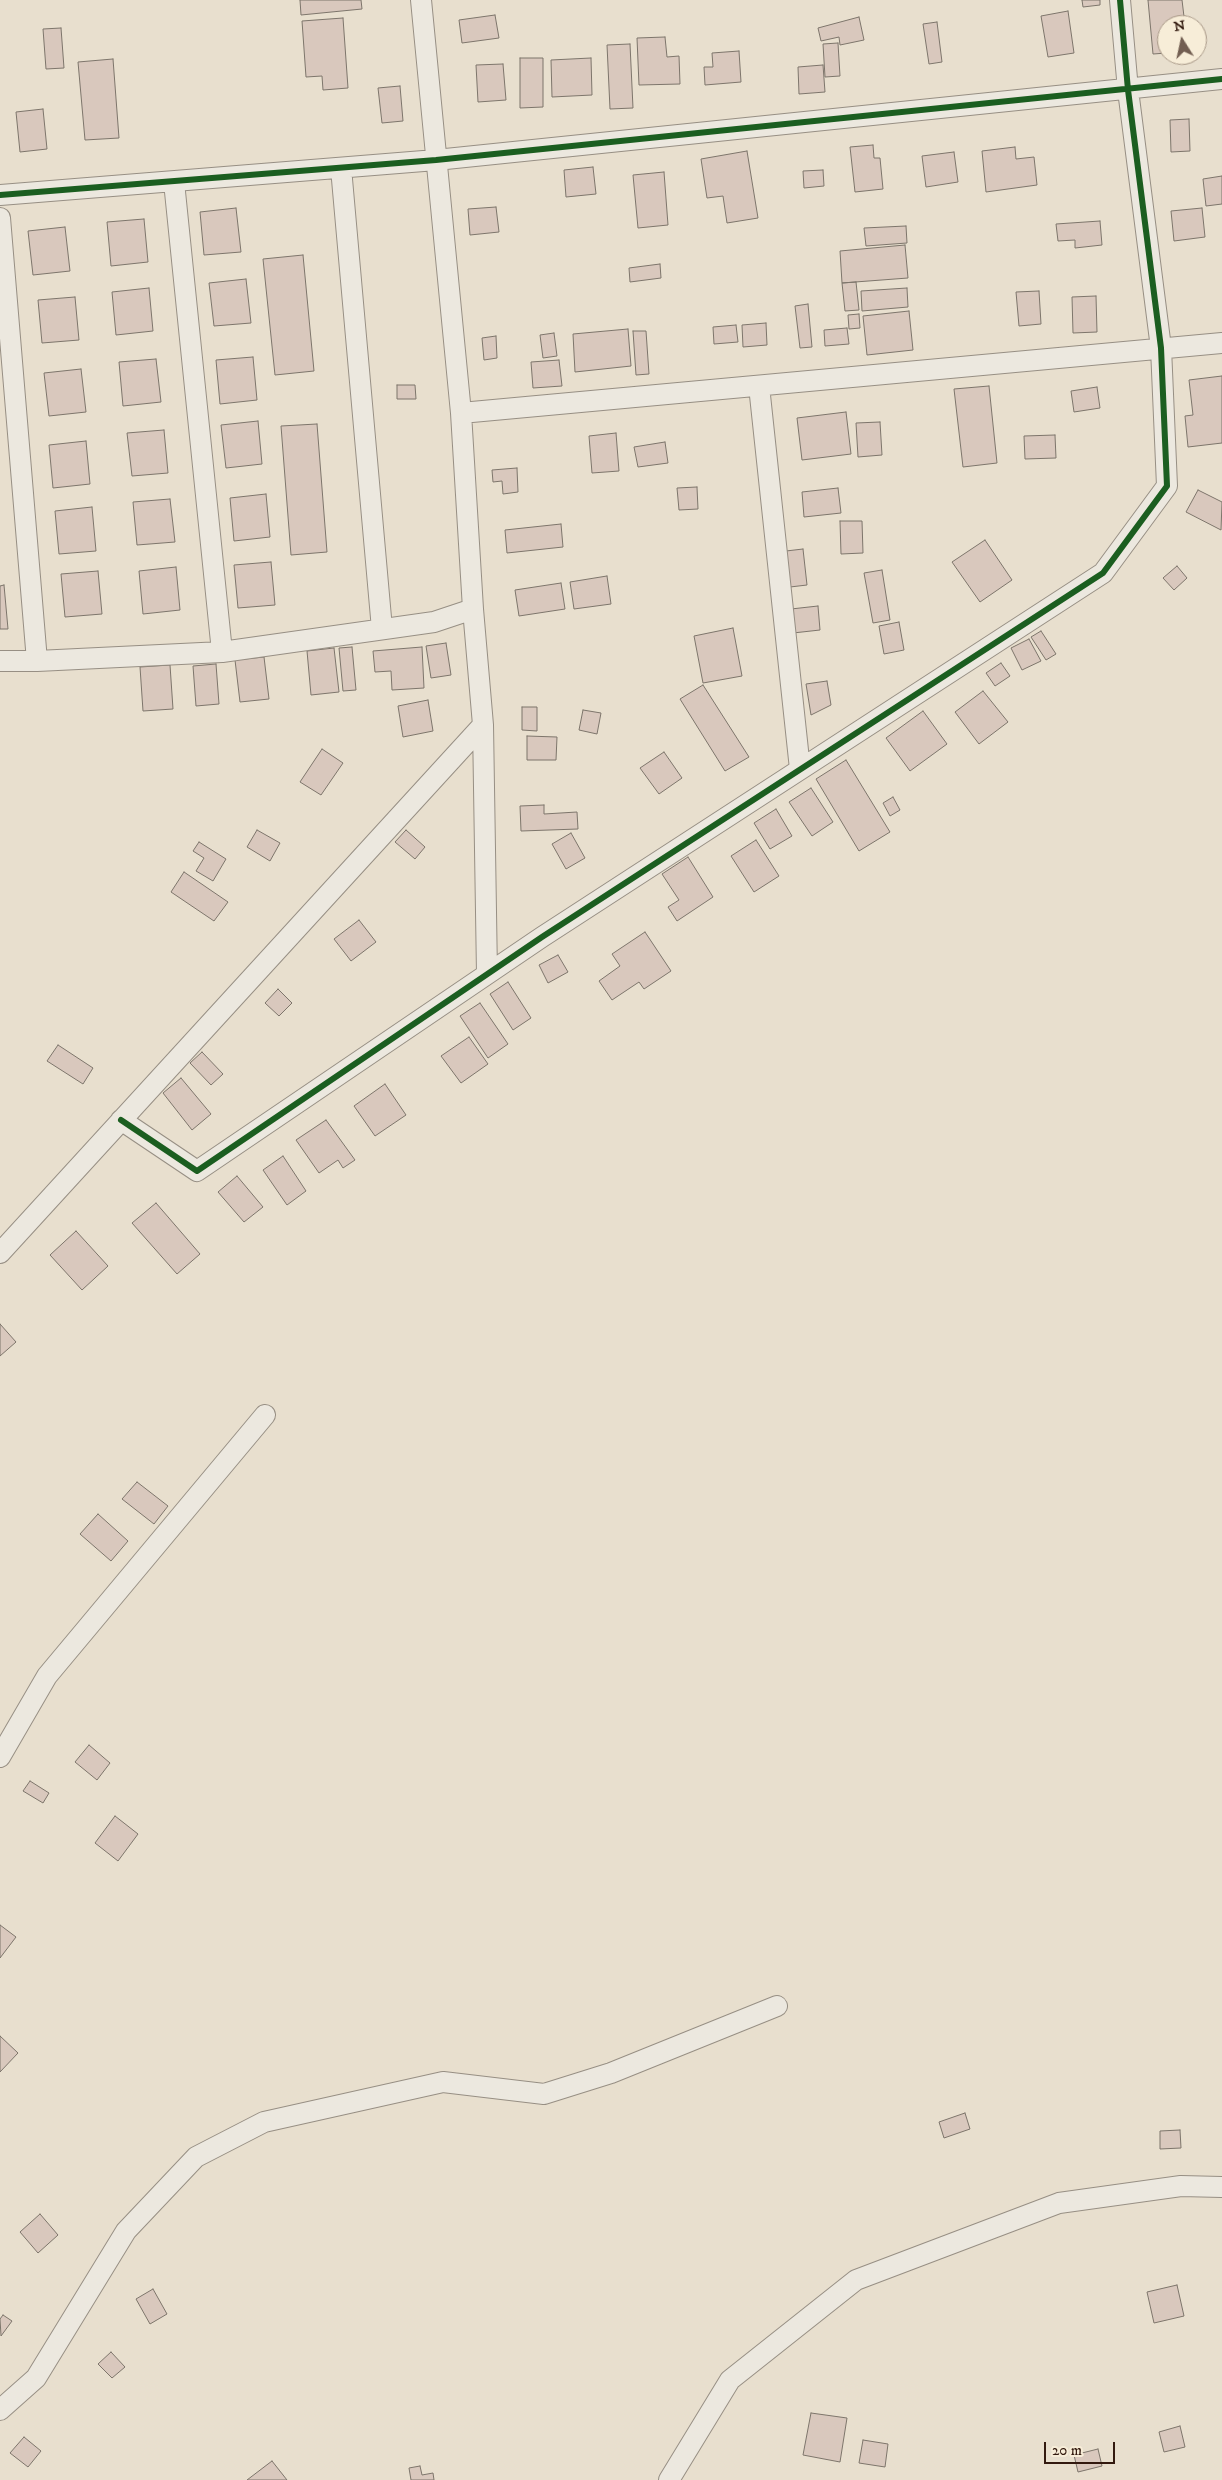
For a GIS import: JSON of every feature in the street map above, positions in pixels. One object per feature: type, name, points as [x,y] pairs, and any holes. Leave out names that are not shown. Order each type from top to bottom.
[{"type":"street","points":[[421,0],[461,413],[482,725],[487,974]]},
{"type":"street","points":[[121,1120],[197,1171],[487,974],[1103,573],[1167,486],[1161,348],[1128,90],[1120,0]]},
{"type":"street","points":[[0,195],[436,160],[1222,79]]},
{"type":"street","points":[[341,168],[382,629]]},
{"type":"street","points":[[174,182],[222,652]]},
{"type":"street","points":[[0,218],[37,661]]},
{"type":"street","points":[[461,413],[1222,343]]},
{"type":"street","points":[[758,386],[800,770]]},
{"type":"street","points":[[0,661],[222,652],[434,622],[473,608]]},
{"type":"street","points":[[0,1253],[482,725]]},
{"type":"street","points":[[0,1757],[47,1676],[265,1416]]},
{"type":"street","points":[[1,2407],[36,2378],[126,2231],[196,2156],[264,2122],[443,2082],[544,2094],[611,2073],[777,2006]]},
{"type":"street","points":[[669,2480],[730,2380],[856,2280],[1059,2203],[1181,2186],[1222,2186]]},
{"type":"building","points":[[300,0],[361,0],[362,9],[301,15]]},
{"type":"building","points":[[1082,0],[1100,0],[1100,5],[1083,7]]},
{"type":"building","points":[[1148,0],[1182,0],[1184,15],[1157,15],[1157,54],[1153,54]]},
{"type":"building","points":[[1068,11],[1074,53],[1048,57],[1041,16]]},
{"type":"building","points":[[495,15],[499,38],[462,43],[459,20]]},
{"type":"building","points":[[859,17],[864,40],[840,45],[839,37],[821,41],[818,28]]},
{"type":"building","points":[[343,18],[348,88],[323,90],[322,76],[306,77],[302,21]]},
{"type":"building","points":[[937,22],[942,62],[929,64],[923,24]]},
{"type":"building","points":[[61,28],[64,68],[46,69],[43,29]]},
{"type":"building","points":[[665,37],[667,57],[679,56],[680,84],[639,85],[637,38]]},
{"type":"building","points":[[838,43],[840,76],[825,77],[823,44]]},
{"type":"building","points":[[630,44],[633,108],[610,109],[607,45]]},
{"type":"building","points":[[739,51],[741,82],[705,85],[704,67],[713,67],[712,53]]},
{"type":"building","points":[[520,58],[543,58],[543,107],[520,108]]},
{"type":"building","points":[[591,58],[592,95],[552,97],[551,60]]},
{"type":"building","points":[[113,59],[119,138],[85,140],[78,62]]},
{"type":"building","points":[[503,64],[506,100],[478,102],[476,65]]},
{"type":"building","points":[[823,65],[825,92],[799,94],[798,67]]},
{"type":"building","points":[[400,86],[403,121],[382,123],[378,88]]},
{"type":"building","points":[[43,109],[47,149],[20,152],[16,112]]},
{"type":"building","points":[[1189,119],[1190,151],[1171,152],[1170,120]]},
{"type":"building","points":[[873,145],[874,158],[880,158],[883,189],[855,192],[850,147]]},
{"type":"building","points":[[1015,147],[1016,159],[1034,157],[1037,185],[986,192],[982,151]]},
{"type":"building","points":[[747,151],[758,218],[727,223],[723,196],[707,198],[701,159]]},
{"type":"building","points":[[954,152],[958,182],[926,187],[922,156]]},
{"type":"building","points":[[593,167],[596,194],[566,197],[564,170]]},
{"type":"building","points":[[823,170],[824,186],[804,188],[803,171]]},
{"type":"building","points":[[664,172],[668,225],[638,228],[633,175]]},
{"type":"building","points":[[1222,176],[1222,204],[1206,206],[1203,179]]},
{"type":"building","points":[[496,207],[499,232],[470,235],[468,209]]},
{"type":"building","points":[[236,208],[241,252],[204,255],[200,212]]},
{"type":"building","points":[[1202,208],[1205,237],[1174,241],[1171,211]]},
{"type":"building","points":[[144,219],[148,262],[111,266],[107,222]]},
{"type":"building","points":[[1100,221],[1102,245],[1075,248],[1075,240],[1058,241],[1056,224]]},
{"type":"building","points":[[906,226],[907,243],[866,246],[864,228]]},
{"type":"building","points":[[65,227],[70,271],[33,275],[28,231]]},
{"type":"building","points":[[905,245],[908,278],[842,283],[840,251]]},
{"type":"building","points":[[303,255],[314,371],[275,375],[263,259]]},
{"type":"building","points":[[660,264],[661,278],[630,282],[629,268]]},
{"type":"building","points":[[246,279],[251,323],[214,326],[209,283]]},
{"type":"building","points":[[856,282],[859,310],[845,311],[842,283]]},
{"type":"building","points":[[149,288],[153,331],[116,335],[112,292]]},
{"type":"building","points":[[907,288],[908,307],[862,311],[861,291]]},
{"type":"building","points":[[1039,291],[1041,324],[1019,326],[1016,292]]},
{"type":"building","points":[[1096,296],[1097,332],[1073,333],[1072,297]]},
{"type":"building","points":[[75,297],[79,340],[42,343],[38,300]]},
{"type":"building","points":[[808,304],[812,347],[800,348],[795,306]]},
{"type":"building","points":[[909,311],[913,350],[867,355],[863,316]]},
{"type":"building","points":[[859,314],[860,328],[849,329],[848,315]]},
{"type":"building","points":[[766,323],[767,345],[743,347],[742,325]]},
{"type":"building","points":[[736,325],[738,342],[714,344],[713,327]]},
{"type":"building","points":[[847,328],[849,344],[825,346],[824,330]]},
{"type":"building","points":[[628,329],[631,366],[575,372],[573,334]]},
{"type":"building","points":[[633,331],[646,331],[649,374],[636,375]]},
{"type":"building","points":[[554,333],[557,356],[543,358],[540,335]]},
{"type":"building","points":[[496,336],[497,358],[484,360],[482,338]]},
{"type":"building","points":[[253,357],[257,400],[220,404],[216,360]]},
{"type":"building","points":[[156,359],[161,402],[123,406],[119,362]]},
{"type":"building","points":[[559,360],[562,386],[533,388],[531,362]]},
{"type":"building","points":[[81,369],[86,412],[49,416],[44,373]]},
{"type":"building","points":[[1222,376],[1222,443],[1188,447],[1185,416],[1193,415],[1189,380]]},
{"type":"building","points":[[397,385],[415,385],[416,399],[397,399]]},
{"type":"building","points":[[989,386],[997,463],[963,467],[954,389]]},
{"type":"building","points":[[1097,387],[1100,408],[1074,412],[1071,391]]},
{"type":"building","points":[[846,412],[851,454],[802,460],[797,418]]},
{"type":"building","points":[[258,421],[262,464],[226,468],[221,425]]},
{"type":"building","points":[[880,422],[882,455],[858,457],[856,423]]},
{"type":"building","points":[[317,424],[327,552],[291,555],[281,426]]},
{"type":"building","points":[[164,430],[168,473],[132,476],[127,433]]},
{"type":"building","points":[[616,433],[619,471],[592,473],[589,436]]},
{"type":"building","points":[[1055,435],[1056,458],[1025,459],[1024,436]]},
{"type":"building","points":[[86,441],[90,484],[53,488],[49,445]]},
{"type":"building","points":[[665,442],[668,463],[638,467],[634,447]]},
{"type":"building","points":[[517,468],[518,492],[503,494],[502,481],[493,482],[492,470]]},
{"type":"building","points":[[697,487],[698,509],[679,510],[677,488]]},
{"type":"building","points":[[838,488],[841,513],[804,517],[802,492]]},
{"type":"building","points":[[1198,490],[1222,502],[1221,530],[1186,512]]},
{"type":"building","points":[[266,494],[270,537],[234,541],[230,498]]},
{"type":"building","points":[[170,499],[175,542],[137,545],[133,502]]},
{"type":"building","points":[[92,507],[96,551],[59,554],[55,511]]},
{"type":"building","points":[[840,521],[862,521],[863,553],[841,554]]},
{"type":"building","points":[[561,524],[563,547],[507,553],[505,530]]},
{"type":"building","points":[[985,540],[1012,580],[980,602],[952,562]]},
{"type":"building","points":[[803,549],[807,585],[790,587],[786,551]]},
{"type":"building","points":[[271,562],[275,605],[238,608],[234,565]]},
{"type":"building","points":[[1177,566],[1187,578],[1174,590],[1163,578]]},
{"type":"building","points":[[176,567],[180,610],[143,614],[139,571]]},
{"type":"building","points":[[882,570],[890,620],[873,623],[864,573]]},
{"type":"building","points":[[98,571],[102,614],[65,617],[61,574]]},
{"type":"building","points":[[607,576],[611,604],[574,609],[570,582]]},
{"type":"building","points":[[561,583],[565,609],[519,616],[515,590]]},
{"type":"building","points":[[4,585],[8,629],[0,629],[0,586]]},
{"type":"building","points":[[818,606],[820,630],[793,633],[791,609]]},
{"type":"building","points":[[899,622],[904,650],[884,654],[879,626]]},
{"type":"building","points":[[733,628],[742,676],[703,683],[694,636]]},
{"type":"building","points":[[1041,631],[1056,654],[1046,660],[1031,637]]},
{"type":"building","points":[[1029,639],[1041,661],[1022,670],[1011,648]]},
{"type":"building","points":[[446,643],[451,675],[431,678],[426,646]]},
{"type":"building","points":[[352,647],[356,690],[343,691],[339,648]]},
{"type":"building","points":[[422,647],[424,688],[392,690],[391,671],[375,672],[373,651]]},
{"type":"building","points":[[334,648],[339,692],[311,695],[307,651]]},
{"type":"building","points":[[264,657],[269,699],[240,702],[235,660]]},
{"type":"building","points":[[1001,663],[1010,676],[995,686],[986,673]]},
{"type":"building","points":[[216,664],[219,704],[196,706],[193,666]]},
{"type":"building","points":[[170,665],[173,709],[143,711],[140,667]]},
{"type":"building","points":[[827,681],[831,705],[811,715],[806,684]]},
{"type":"building","points":[[703,685],[749,757],[725,771],[680,699]]},
{"type":"building","points":[[983,691],[1008,722],[979,744],[955,712]]},
{"type":"building","points":[[428,700],[433,731],[403,737],[398,706]]},
{"type":"building","points":[[522,707],[537,707],[537,731],[522,730]]},
{"type":"building","points":[[583,710],[601,713],[597,734],[579,730]]},
{"type":"building","points":[[923,711],[947,744],[910,771],[886,738]]},
{"type":"building","points":[[527,736],[557,737],[556,760],[527,760]]},
{"type":"building","points":[[322,749],[343,763],[321,795],[300,782]]},
{"type":"building","points":[[664,752],[682,778],[659,794],[640,768]]},
{"type":"building","points":[[846,760],[890,832],[859,851],[816,779]]},
{"type":"building","points":[[811,788],[833,822],[812,836],[789,802]]},
{"type":"building","points":[[893,797],[900,810],[890,816],[883,803]]},
{"type":"building","points":[[544,805],[544,814],[577,812],[578,829],[521,831],[520,806]]},
{"type":"building","points":[[776,809],[792,836],[770,849],[754,823]]},
{"type":"building","points":[[257,830],[280,843],[270,861],[247,847]]},
{"type":"building","points":[[406,830],[425,847],[415,859],[395,842]]},
{"type":"building","points":[[571,833],[585,858],[566,869],[552,844]]},
{"type":"building","points":[[756,840],[779,876],[754,892],[731,856]]},
{"type":"building","points":[[199,842],[226,859],[213,881],[196,871],[204,858],[193,851]]},
{"type":"building","points":[[688,857],[713,897],[677,921],[668,907],[679,900],[662,874]]},
{"type":"building","points":[[184,872],[228,902],[214,921],[171,892]]},
{"type":"building","points":[[359,920],[376,942],[351,961],[334,939]]},
{"type":"building","points":[[645,932],[671,971],[644,989],[639,982],[612,1000],[599,981],[620,966],[612,954]]},
{"type":"building","points":[[558,955],[568,972],[548,983],[539,965]]},
{"type":"building","points":[[508,982],[531,1018],[513,1030],[490,994]]},
{"type":"building","points":[[278,989],[292,1003],[279,1016],[265,1003]]},
{"type":"building","points":[[480,1003],[508,1044],[488,1058],[460,1016]]},
{"type":"building","points":[[469,1037],[488,1064],[461,1083],[441,1056]]},
{"type":"building","points":[[58,1045],[93,1068],[83,1084],[47,1061]]},
{"type":"building","points":[[202,1052],[223,1074],[211,1085],[190,1063]]},
{"type":"building","points":[[181,1078],[211,1114],[192,1130],[163,1093]]},
{"type":"building","points":[[385,1084],[406,1115],[375,1136],[354,1106]]},
{"type":"building","points":[[326,1120],[355,1160],[343,1168],[338,1160],[319,1173],[296,1140]]},
{"type":"building","points":[[283,1156],[306,1191],[287,1205],[263,1170]]},
{"type":"building","points":[[237,1176],[263,1207],[244,1222],[218,1192]]},
{"type":"building","points":[[156,1203],[200,1254],[177,1274],[132,1223]]},
{"type":"building","points":[[76,1231],[108,1266],[82,1290],[50,1255]]},
{"type":"building","points":[[0,1324],[16,1342],[0,1356]]},
{"type":"building","points":[[137,1482],[168,1506],[154,1524],[122,1499]]},
{"type":"building","points":[[98,1514],[128,1541],[111,1561],[80,1534]]},
{"type":"building","points":[[89,1745],[110,1763],[97,1780],[75,1762]]},
{"type":"building","points":[[30,1781],[49,1793],[43,1803],[23,1791]]},
{"type":"building","points":[[115,1816],[138,1834],[118,1861],[95,1843]]},
{"type":"building","points":[[0,1925],[16,1937],[0,1958]]},
{"type":"building","points":[[0,2036],[18,2053],[0,2072]]},
{"type":"building","points":[[965,2113],[970,2129],[944,2138],[939,2122]]},
{"type":"building","points":[[1180,2130],[1181,2148],[1160,2149],[1160,2131]]},
{"type":"building","points":[[40,2214],[58,2235],[38,2253],[20,2232]]},
{"type":"building","points":[[1177,2285],[1184,2316],[1154,2323],[1147,2292]]},
{"type":"building","points":[[153,2289],[167,2314],[150,2324],[136,2299]]},
{"type":"building","points":[[3,2315],[12,2321],[1,2336],[0,2319]]},
{"type":"building","points":[[111,2352],[125,2367],[112,2378],[98,2364]]},
{"type":"building","points":[[811,2413],[847,2418],[840,2462],[803,2455]]},
{"type":"building","points":[[1180,2426],[1185,2447],[1164,2452],[1159,2432]]},
{"type":"building","points":[[24,2437],[41,2451],[28,2467],[10,2453]]},
{"type":"building","points":[[863,2440],[888,2444],[885,2467],[859,2463]]},
{"type":"building","points":[[1098,2449],[1102,2466],[1078,2472],[1074,2455]]},
{"type":"building","points":[[272,2461],[287,2480],[247,2480]]},
{"type":"building","points":[[420,2466],[422,2475],[433,2473],[434,2480],[411,2480],[409,2468]]},
{"type":"cycle path","points":[[121,1120],[197,1171],[542,937],[1103,573],[1167,486],[1161,348],[1128,90],[1120,0]]},
{"type":"cycle path","points":[[0,195],[436,160],[1222,79]]}]
